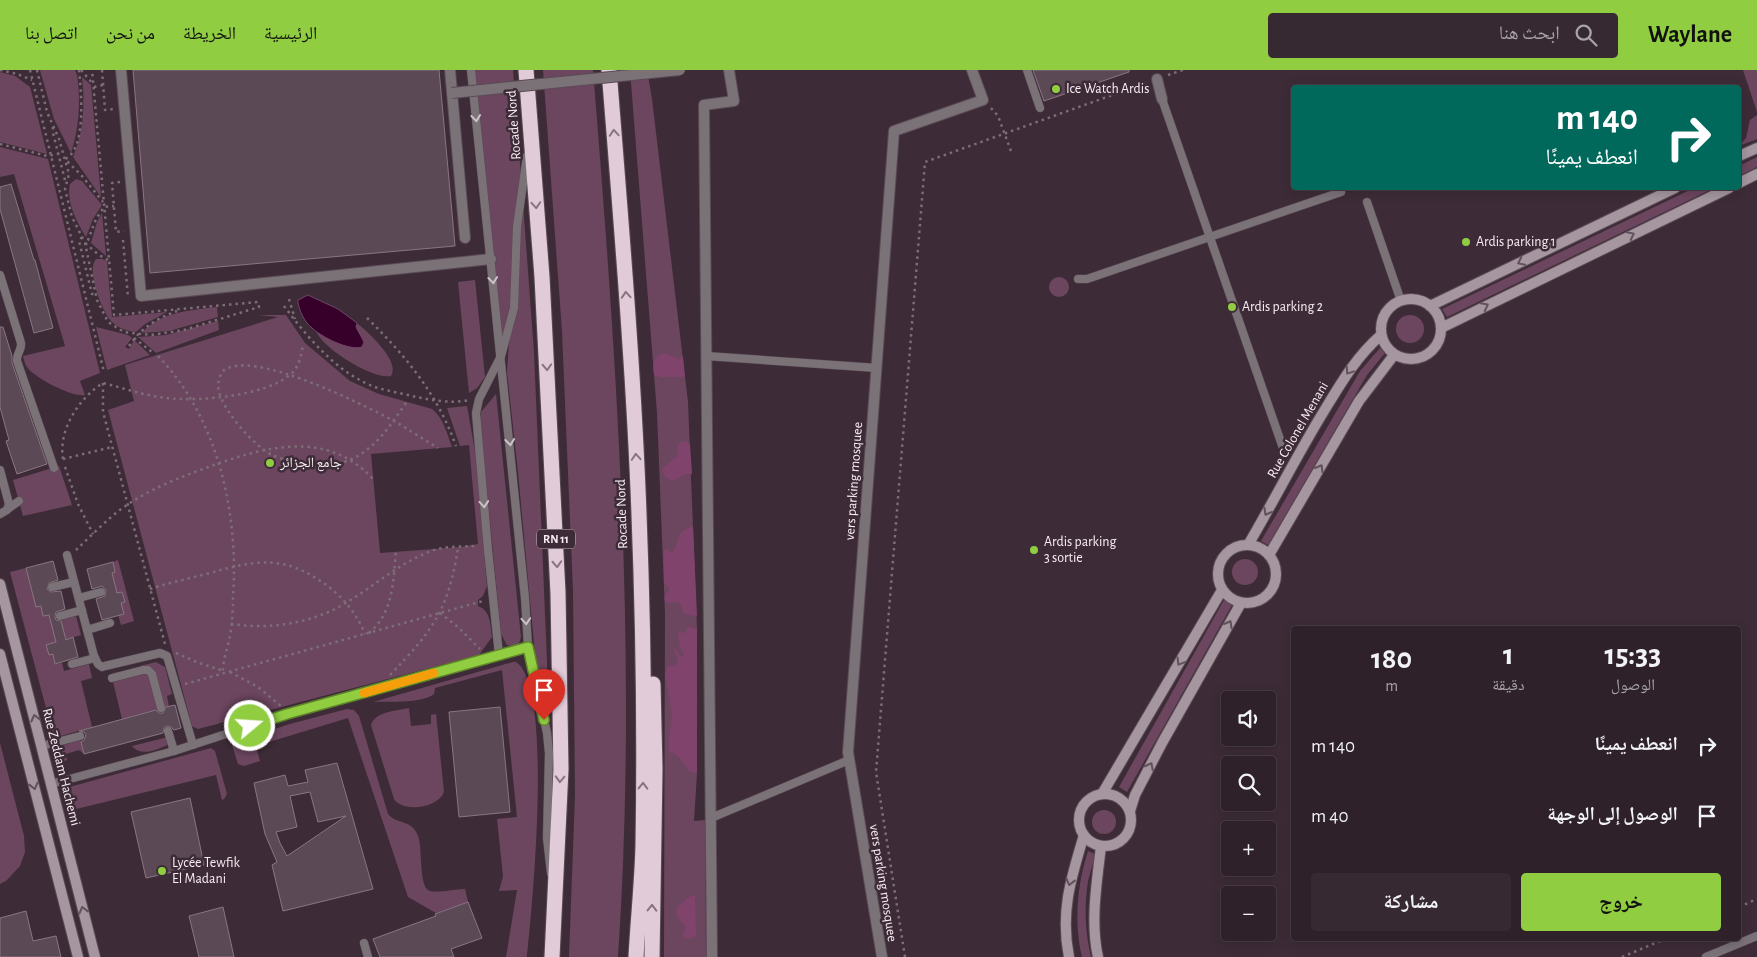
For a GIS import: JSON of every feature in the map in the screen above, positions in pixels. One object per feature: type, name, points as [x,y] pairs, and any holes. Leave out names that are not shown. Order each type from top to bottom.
[{"type":"highway","name":"Rocade Nord","points":[[526,70],[547,367],[557,570],[561,770],[552,957]]},
{"type":"highway","name":"Rocade Nord","points":[[609,70],[638,487],[643,766],[642,849],[636,957]]},
{"type":"highway","points":[[638,487],[647,540],[652,632],[655,769],[652,957]]},
{"type":"street","points":[[121,70],[141,296],[491,259]]},
{"type":"street","points":[[450,70],[465,238]]},
{"type":"street","points":[[452,93],[679,70]]},
{"type":"street","points":[[712,957],[704,105],[734,101],[729,70]]},
{"type":"street","points":[[972,70],[983,100]]},
{"type":"street","points":[[1157,79],[1162,99]]},
{"type":"street","name":"vers parking mosquee","points":[[882,957],[848,752],[894,131],[983,100]]},
{"type":"street","points":[[1741,155],[1757,148]]},
{"type":"street","points":[[1741,182],[1757,174]]},
{"type":"street","points":[[1430,306],[1671,190]]},
{"type":"street","points":[[1441,328],[1725,190]]},
{"type":"street","points":[[1411,299],[1422,301],[1430,306],[1436,312],[1441,328],[1440,337],[1430,353],[1422,358],[1413,360],[1403,359],[1388,350],[1381,335],[1381,326],[1387,310],[1401,301],[1411,299]]},
{"type":"street","name":"Rue Colonel Menani","points":[[1248,545],[1342,382],[1356,360],[1381,335]]},
{"type":"street","points":[[1269,555],[1359,401],[1394,355]]},
{"type":"street","points":[[1240,545],[1255,546],[1269,555],[1274,565],[1276,576],[1273,586],[1262,599],[1252,603],[1241,603],[1229,598],[1222,590],[1218,580],[1218,568],[1222,558],[1230,549],[1240,545]]},
{"type":"street","name":"Rue Zeddam Hachemi","points":[[0,584],[95,957]]},
{"type":"street","points":[[1102,794],[1222,590]]},
{"type":"street","points":[[1130,811],[1135,795],[1162,743],[1241,603]]},
{"type":"street","points":[[0,654],[78,957]]},
{"type":"street","points":[[1111,794],[1120,798],[1130,811],[1132,820],[1127,835],[1120,842],[1111,846],[1101,846],[1090,842],[1080,827],[1079,816],[1082,807],[1094,796],[1111,794]]},
{"type":"street","points":[[1070,957],[1066,935],[1065,912],[1068,891],[1084,835]]},
{"type":"street","points":[[1098,957],[1095,932],[1095,905],[1101,846]]},
{"type":"lane","points":[[471,70],[525,598],[528,647],[548,739],[550,760],[547,838],[549,864],[556,893]]},
{"type":"lane","points":[[1027,70],[1040,108]]},
{"type":"lane","points":[[1162,99],[1283,448]]},
{"type":"lane","points":[[499,655],[476,413],[478,403],[501,356],[514,308],[517,226],[530,121]]},
{"type":"lane","points":[[1078,279],[1088,279],[1341,192]]},
{"type":"lane","points":[[1367,202],[1401,301]]},
{"type":"lane","points":[[0,275],[21,343],[21,350],[17,361],[54,468]]},
{"type":"lane","points":[[706,356],[877,368]]},
{"type":"lane","points":[[474,398],[484,393]]},
{"type":"lane","points":[[0,470],[9,508]]},
{"type":"lane","points":[[0,514],[19,501]]},
{"type":"lane","points":[[68,557],[98,664],[102,667],[160,653],[165,654],[169,658],[193,745]]},
{"type":"lane","points":[[52,588],[74,582]]},
{"type":"lane","points":[[79,598],[100,592]]},
{"type":"lane","points":[[60,616],[82,610]]},
{"type":"lane","points":[[87,630],[110,623]]},
{"type":"lane","points":[[51,784],[174,751],[287,714],[528,647]]},
{"type":"lane","points":[[72,664],[95,658]]},
{"type":"lane","points":[[112,678],[143,670],[150,672],[161,708]]},
{"type":"lane","points":[[168,731],[174,751]]},
{"type":"lane","points":[[42,746],[80,736]]},
{"type":"lane","points":[[711,818],[849,760]]},
{"type":"lane","points":[[1706,957],[1757,936]]},
{"type":"lane","points":[[364,943],[368,957]]},
{"type":"path","points":[[0,70],[17,74],[33,81]]},
{"type":"path","points":[[30,70],[104,372]]},
{"type":"path","points":[[37,70],[47,112],[59,139],[65,159],[69,178],[66,186]]},
{"type":"path","points":[[65,159],[74,151],[79,132],[81,102],[80,70]]},
{"type":"path","points":[[80,70],[93,85],[103,85]]},
{"type":"path","points":[[102,70],[105,108]]},
{"type":"path","points":[[905,957],[876,772],[925,162],[1183,70]]},
{"type":"path","points":[[983,100],[998,116],[1011,151]]},
{"type":"path","points":[[53,126],[52,129],[72,217],[85,243],[96,294],[102,312],[113,327],[135,336],[152,352]]},
{"type":"path","points":[[0,144],[51,156],[58,154]]},
{"type":"path","points":[[65,159],[104,203]]},
{"type":"path","points":[[112,187],[116,229]]},
{"type":"path","points":[[85,243],[100,212],[104,207],[114,206]]},
{"type":"path","points":[[82,237],[79,240],[85,266],[92,294],[96,294]]},
{"type":"path","points":[[85,243],[108,260]]},
{"type":"path","points":[[78,268],[85,266]]},
{"type":"path","points":[[289,299],[296,321]]},
{"type":"path","points":[[284,306],[316,346],[338,365],[374,387],[436,400],[461,401],[474,398]]},
{"type":"path","points":[[135,336],[184,330],[259,307]]},
{"type":"path","points":[[129,346],[135,336],[152,322],[181,309]]},
{"type":"path","points":[[367,318],[395,346],[436,400],[456,446]]},
{"type":"path","points":[[93,534],[78,504],[63,459],[64,438],[76,411],[90,393],[103,384],[158,397],[190,399],[220,397],[262,389],[289,375],[298,364],[304,346]]},
{"type":"path","points":[[158,356],[179,380],[204,426],[218,463],[231,521],[234,580],[231,624],[223,672]]},
{"type":"path","points":[[406,403],[394,421],[373,446],[350,460],[332,464],[302,463],[281,458],[263,449],[245,432],[220,397],[218,386],[220,376],[224,370],[240,365],[258,366],[289,375],[349,398],[394,421],[438,448]]},
{"type":"path","points":[[103,384],[103,412],[169,658]]},
{"type":"path","points":[[68,557],[128,505],[163,485],[218,463],[263,449],[283,446],[304,447],[336,453],[359,466],[373,479]]},
{"type":"path","points":[[63,459],[112,447]]},
{"type":"path","points":[[231,624],[261,626],[304,621],[326,614],[346,603],[394,570],[434,550],[472,546],[488,550]]},
{"type":"path","points":[[376,689],[418,646],[433,626],[451,585],[458,548]]},
{"type":"path","points":[[366,634],[380,621],[387,609],[392,590],[396,552]]},
{"type":"path","points":[[150,589],[234,566],[265,562],[286,565],[317,579],[336,593],[346,603],[366,634]]},
{"type":"path","points":[[176,686],[493,598]]},
{"type":"path","points":[[440,613],[463,632],[488,658]]},
{"type":"path","points":[[166,647],[199,664],[223,672]]},
{"type":"path","points":[[228,672],[246,680],[268,694],[287,714]]},
{"type":"path","points":[[1741,906],[1757,899]]},
{"type":"path","points":[[1622,957],[1660,941]]},
{"type":"shaded area","points":[[40,70],[75,70],[77,75],[79,94],[78,114],[76,134],[71,153],[54,119]]},
{"type":"shaded area","points":[[471,70],[513,70],[534,352],[547,686],[541,684],[535,654],[507,372],[510,328],[501,356]]},
{"type":"shaded area","points":[[543,70],[593,70],[610,292],[622,514],[626,735],[624,846],[618,957],[569,957],[575,795],[573,591],[562,331]]},
{"type":"shaded area","points":[[630,70],[647,70],[688,402],[697,629],[697,773],[694,821],[705,820],[706,957],[664,957],[665,613],[657,413]]},
{"type":"shaded area","points":[[1743,70],[1757,70],[1757,112]]},
{"type":"shaded area","points":[[0,72],[15,76],[30,87],[47,154],[0,142]]},
{"type":"shaded area","points":[[82,77],[91,85],[101,197],[73,157],[83,117]]},
{"type":"shaded area","points":[[1757,115],[1757,139],[1741,145],[1746,138],[1750,120]]},
{"type":"shaded area","points":[[0,147],[48,159],[100,373],[80,381],[85,395],[72,393],[54,386],[37,376],[26,366],[23,356],[65,346],[14,174],[0,177]]},
{"type":"shaded area","points":[[1757,157],[1757,167],[1741,175],[1741,165]]},
{"type":"shaded area","points":[[76,179],[82,181],[102,205],[93,219],[86,237],[71,205],[70,184]]},
{"type":"shaded area","points":[[1690,190],[1710,190],[1447,317],[1442,309]]},
{"type":"shaded area","points":[[102,213],[106,256],[91,243],[97,222]]},
{"type":"shaded area","points":[[96,259],[107,261],[112,317],[167,312],[145,324],[136,332],[116,326],[107,316],[96,290],[93,264]]},
{"type":"shaded area","points":[[1059,277],[1066,280],[1069,287],[1066,294],[1059,297],[1052,294],[1049,287],[1052,280]]},
{"type":"shaded area","points":[[475,280],[485,377],[477,388],[469,393],[458,282]]},
{"type":"shaded area","points":[[308,295],[338,309],[357,323],[356,327],[364,342],[362,347],[350,347],[335,342],[321,335],[309,325],[298,303],[298,300]]},
{"type":"shaded area","points":[[217,307],[218,317],[169,331],[142,333],[157,320],[167,316]]},
{"type":"shaded area","points":[[258,315],[286,315],[305,343],[350,381],[379,394],[432,409],[442,421],[452,447],[371,454],[380,553],[478,544],[469,445],[460,446],[447,408],[467,406],[476,457],[487,586],[483,596],[478,600],[478,606],[488,615],[492,637],[479,655],[198,729],[192,726],[108,410],[134,401],[125,365],[278,317]]},
{"type":"shaded area","points":[[1410,315],[1420,319],[1424,329],[1420,339],[1410,343],[1400,339],[1396,329],[1400,319]]},
{"type":"shaded area","points":[[218,321],[219,330],[156,353],[138,337],[166,335]]},
{"type":"shaded area","points":[[358,324],[388,356],[393,370],[391,376],[373,373],[349,361],[328,346],[316,331],[340,344],[364,342],[355,327]]},
{"type":"shaded area","points":[[96,327],[128,335],[132,338],[125,347],[129,349],[134,340],[150,355],[107,370]]},
{"type":"shaded area","points":[[1380,348],[1385,353],[1367,375],[1268,545],[1261,541],[1360,371]]},
{"type":"shaded area","points":[[665,353],[678,359],[683,356],[685,377],[661,377],[654,375],[654,361],[658,356]]},
{"type":"shaded area","points":[[496,394],[521,637],[519,643],[514,646],[507,645],[501,634],[481,431],[481,412]]},
{"type":"shaded area","points":[[686,441],[690,444],[692,474],[686,474],[673,481],[663,474],[662,469],[678,455],[677,448],[680,442]]},
{"type":"shaded area","points":[[59,466],[72,505],[23,516],[13,480]]},
{"type":"shaded area","points":[[693,526],[697,616],[684,614],[680,604],[677,602],[665,602],[665,596],[670,590],[664,582],[664,551],[667,549],[673,552],[680,534]]},
{"type":"shaded area","points":[[1245,559],[1254,563],[1258,572],[1254,581],[1245,585],[1236,581],[1232,572],[1236,563]]},
{"type":"shaded area","points":[[118,560],[134,621],[121,625],[118,615],[121,603],[125,602],[122,592],[112,595],[112,573],[115,572],[113,562]]},
{"type":"shaded area","points":[[26,568],[36,607],[41,606],[43,616],[49,615],[51,623],[76,616],[81,635],[46,645],[49,655],[53,654],[55,664],[62,663],[64,671],[89,664],[92,678],[81,681],[92,727],[54,738],[10,572]]},
{"type":"shaded area","points":[[1224,600],[1232,605],[1127,792],[1119,787]]},
{"type":"shaded area","points":[[688,627],[697,629],[697,773],[689,771],[679,757],[670,752],[668,747],[672,714],[665,673],[667,667],[676,665],[678,659],[674,650],[675,647],[681,657],[684,655],[680,648],[678,634],[679,632],[685,633]]},
{"type":"shaded area","points":[[156,662],[165,667],[172,694],[167,696],[169,707],[164,708],[147,667],[140,666]]},
{"type":"shaded area","points":[[516,662],[528,680],[534,712],[537,754],[536,850],[527,957],[506,957],[517,890],[499,891],[503,876],[497,819],[517,817],[502,670],[435,688],[434,694],[421,699],[373,702]]},
{"type":"shaded area","points":[[145,674],[149,677],[158,709],[122,719],[113,682]]},
{"type":"shaded area","points":[[409,708],[411,726],[431,724],[431,715],[436,714],[444,792],[435,802],[420,807],[405,806],[394,799],[371,725],[382,714]]},
{"type":"shaded area","points":[[347,709],[354,710],[359,716],[388,814],[396,820],[408,824],[418,836],[422,875],[426,888],[430,891],[465,889],[468,902],[436,913],[408,897],[348,718],[256,746],[260,761],[244,766],[238,764],[232,745],[234,742],[290,724]]},
{"type":"shaded area","points":[[168,737],[167,745],[154,750],[144,752],[132,746]]},
{"type":"shaded area","points":[[81,740],[84,754],[79,750],[66,754],[67,760],[60,763],[56,747]]},
{"type":"shaded area","points":[[0,743],[24,836],[25,852],[20,866],[6,881],[0,884]]},
{"type":"shaded area","points":[[211,748],[215,751],[227,794],[222,800],[216,775],[72,810],[66,788]]},
{"type":"shaded area","points":[[1104,810],[1113,813],[1116,822],[1113,831],[1104,834],[1095,831],[1092,822],[1095,813]]},
{"type":"shaded area","points":[[1088,851],[1095,854],[1088,881],[1086,900],[1086,929],[1091,957],[1082,957],[1077,917],[1081,877]]},
{"type":"shaded area","points":[[691,896],[695,896],[696,936],[689,939],[684,938],[683,934],[686,927],[676,912],[679,905]]},
{"type":"building","points":[[133,70],[439,70],[455,246],[150,273]]},
{"type":"building","points":[[1033,70],[1129,70],[1129,72],[1044,101]]},
{"type":"building","points":[[11,184],[35,260],[53,328],[34,333],[0,209],[0,187]]},
{"type":"building","points":[[0,327],[3,327],[12,356],[12,363],[47,464],[17,474],[6,441],[9,440],[0,407]]},
{"type":"building","points":[[53,561],[58,580],[49,583],[47,589],[51,592],[61,591],[65,609],[56,612],[55,617],[56,620],[61,621],[66,640],[73,637],[78,657],[55,664],[53,654],[49,655],[46,645],[56,642],[49,615],[43,616],[41,606],[36,607],[26,568]]},
{"type":"building","points":[[113,562],[115,572],[112,573],[117,593],[122,592],[125,602],[121,603],[124,614],[102,620],[96,599],[105,596],[106,590],[102,586],[92,589],[87,569]]},
{"type":"building","points":[[175,705],[181,728],[174,730],[167,726],[164,728],[163,733],[84,754],[81,742],[86,735],[84,732],[79,731],[156,710],[159,713],[163,713],[166,707]]},
{"type":"building","points":[[500,707],[510,812],[459,817],[449,712]]},
{"type":"building","points":[[337,763],[373,889],[283,911],[272,865],[277,862],[265,834],[254,783],[285,775],[288,786],[308,782],[305,770]],"holes":[[[310,792],[318,822],[346,816],[287,856],[276,832],[297,827],[290,796]]]},
{"type":"building","points":[[190,798],[204,865],[146,878],[131,812]]},
{"type":"building","points":[[468,902],[482,938],[451,949],[454,957],[380,957],[373,939]]},
{"type":"building","points":[[223,907],[234,957],[199,957],[189,916]]},
{"type":"building","points":[[26,911],[33,941],[56,936],[61,957],[0,957],[0,918]]},
{"type":"slow traffic","points":[[364,693],[434,673]]},
{"type":"place","name":"Ice Watch Ardis","points":[[1056,89]]},
{"type":"place","name":"Ardis parking 1","points":[[1466,242]]},
{"type":"place","name":"Ardis parking 2","points":[[1232,307]]},
{"type":"place","name":"جامع الجزائر","points":[[270,463]]},
{"type":"place","name":"Ardis parking 3 sortie","points":[[1034,550]]},
{"type":"place","name":"Lycée Tewfik El Madani","points":[[162,871]]},
{"type":"route","points":[[250,726],[528,647],[544,720]]}]
